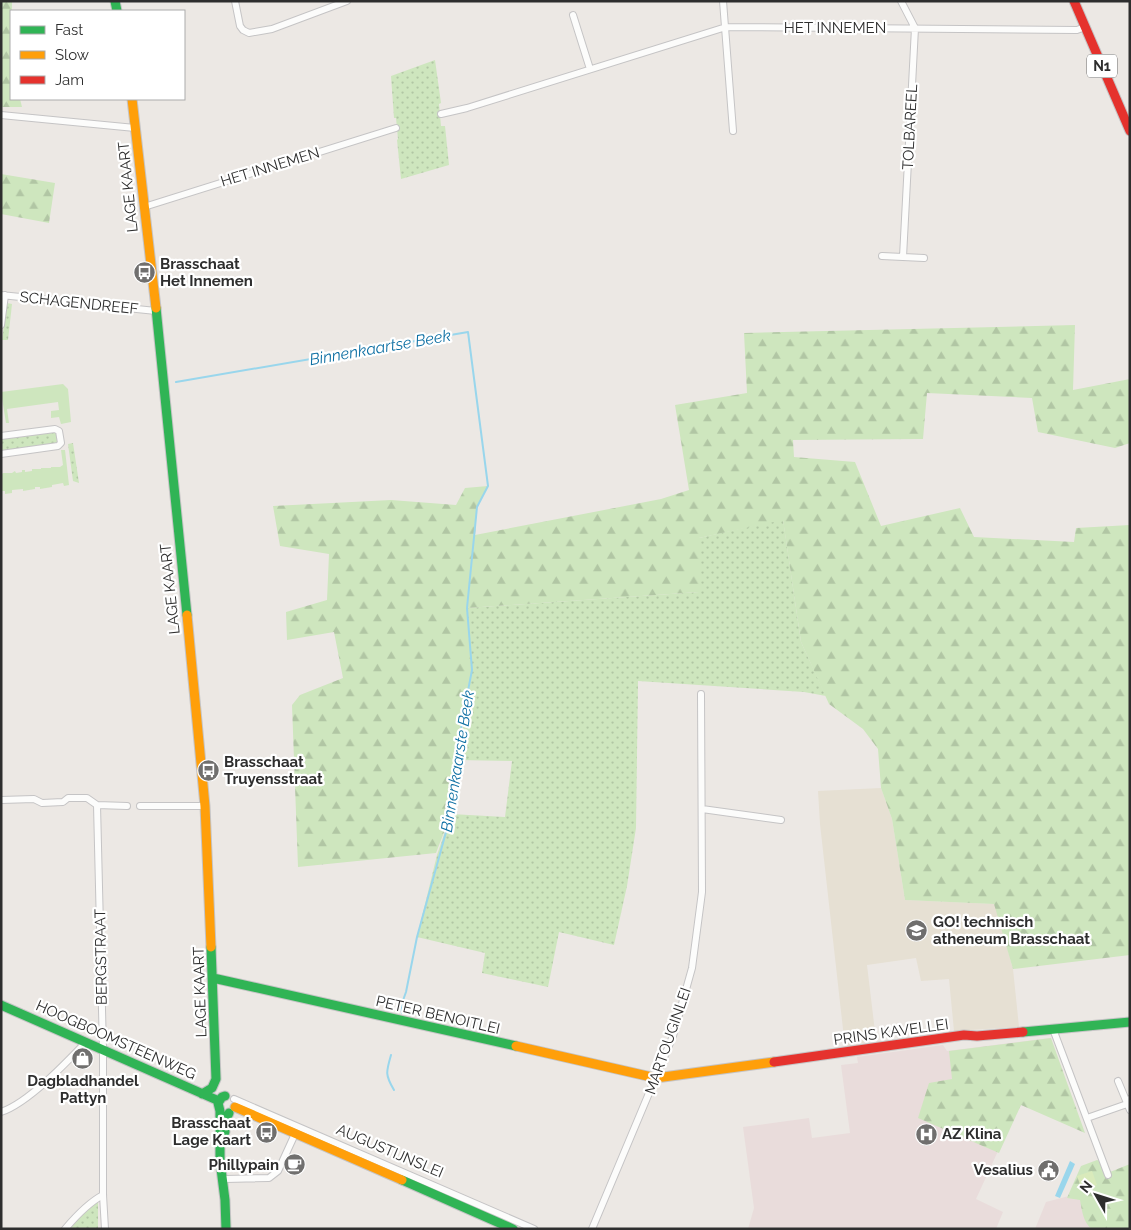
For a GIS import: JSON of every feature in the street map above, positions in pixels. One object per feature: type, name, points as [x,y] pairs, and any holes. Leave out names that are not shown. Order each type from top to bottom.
[{"type":"street","points":[[235,1],[240,26],[249,33],[272,29],[347,1]]},
{"type":"street","points":[[723,1],[733,131]]},
{"type":"street","name":"TOLBAREEL","points":[[902,1],[915,28],[903,257]]},
{"type":"street","name":"N1","points":[[1074,1],[1130,131]]},
{"type":"street","points":[[573,16],[590,69]]},
{"type":"street","name":"HET INNEMEN","points":[[441,114],[467,108],[726,27],[1077,30],[1085,27]]},
{"type":"street","name":"LAGE KAART","points":[[132,100],[156,311],[205,806],[216,1079],[224,1091],[227,1105],[225,1122],[227,1192],[225,1200]]},
{"type":"street","points":[[1,115],[136,128]]},
{"type":"street","name":"HET INNEMEN","points":[[144,207],[396,128]]},
{"type":"street","points":[[882,256],[924,258]]},
{"type":"street","points":[[1,325],[3,295]]},
{"type":"street","name":"SCHAGENDREEF","points":[[3,295],[156,311]]},
{"type":"street","points":[[1,436],[55,429],[59,431],[61,441],[58,446],[1,454]]},
{"type":"street","name":"MARTOUGINLEI","points":[[592,1229],[673,1036],[692,968],[702,892],[701,694]]},
{"type":"street","points":[[1,800],[34,799],[42,803],[63,802],[68,798],[88,798],[97,805],[127,806]]},
{"type":"street","name":"BERGSTRAAT","points":[[97,805],[105,1229]]},
{"type":"street","points":[[140,806],[205,806]]},
{"type":"street","points":[[702,809],[781,820]]},
{"type":"street","name":"PETER BENOITLEI","points":[[213,978],[656,1078]]},
{"type":"street","name":"HOOGBOOMSTEENWEG","points":[[1,1005],[227,1105]]},
{"type":"street","name":"PRINS KAVELLEI","points":[[656,1078],[964,1035],[977,1036],[1130,1022]]},
{"type":"street","points":[[1053,1029],[1108,1175]]},
{"type":"street","points":[[1,1112],[14,1108],[67,1062],[86,1042]]},
{"type":"street","points":[[202,1094],[212,1088],[216,1079]]},
{"type":"street","points":[[1087,1118],[1129,1104],[1118,1082]]},
{"type":"street","name":"LAGE KAART","points":[[226,1229],[225,1200],[220,1161],[227,1105]]},
{"type":"street","name":"AUGUSTIJNSLEI","points":[[227,1105],[512,1229]]},
{"type":"street","name":"AUGUSTIJNSLEI","points":[[227,1105],[534,1229]]},
{"type":"street","points":[[226,1179],[269,1178],[275,1175],[295,1134]]},
{"type":"street","points":[[65,1229],[81,1212],[103,1195]]},
{"type":"shaded area","name":"GO! technisch atheneum Brasschaat","points":[[881,788],[892,819],[905,900],[995,904],[1013,969],[1019,1027],[954,1031],[949,979],[921,981],[916,958],[867,965],[876,1040],[845,1047],[818,791]]},
{"type":"shaded area","name":"AZ Klina","points":[[1050,1038],[976,1199],[1003,1212],[996,1229],[748,1229],[754,1208],[743,1127],[809,1118],[812,1138],[850,1133],[841,1065],[858,1063],[857,1057],[943,1045],[947,1051]]},
{"type":"shaded area","points":[[1092,1190],[1106,1229],[1035,1229],[1046,1202]]},
{"type":"green space","points":[[1,1],[12,1],[12,10],[10,10],[10,100],[20,100],[22,107],[1,107]]},
{"type":"green space","points":[[435,60],[441,103],[439,104],[441,126],[445,126],[449,165],[401,179],[391,76]]},
{"type":"green space","points":[[1,174],[55,183],[49,223],[1,214]]},
{"type":"green space","points":[[7,303],[12,304],[8,340],[2,340]]},
{"type":"green space","points":[[1075,325],[1073,390],[1130,379],[1130,443],[1115,448],[1038,432],[1032,398],[927,393],[923,439],[793,440],[794,457],[855,462],[881,526],[960,508],[974,537],[1074,542],[1076,528],[1130,525],[1130,955],[1013,969],[994,904],[905,900],[892,819],[881,788],[878,749],[863,729],[829,704],[801,642],[783,520],[699,538],[699,592],[467,608],[472,670],[462,722],[451,814],[436,853],[298,867],[292,705],[300,695],[343,678],[334,632],[287,640],[286,612],[327,600],[329,554],[280,546],[273,506],[391,500],[456,505],[465,488],[488,486],[477,507],[475,535],[661,499],[689,490],[675,405],[747,393],[744,333]]},
{"type":"green space","points":[[63,384],[68,389],[71,422],[61,424],[59,417],[51,418],[51,411],[59,410],[58,402],[7,409],[9,423],[6,423],[1,392]]},
{"type":"green space","points":[[56,431],[59,442],[57,444],[1,452],[1,439]]},
{"type":"green space","points":[[73,443],[79,483],[73,481],[68,444]]},
{"type":"green space","points":[[61,450],[65,450],[69,485],[64,486],[63,483],[40,489],[40,487],[35,487],[35,489],[23,491],[23,489],[12,490],[12,493],[5,494],[5,491],[1,491],[1,475],[3,473],[60,467],[63,465]]},
{"type":"green space","points":[[783,519],[801,642],[826,696],[804,692],[638,681],[636,828],[627,886],[614,945],[559,932],[548,987],[482,973],[485,953],[417,937],[437,855],[451,814],[505,817],[512,761],[458,760],[472,670],[467,608],[699,592],[699,538]]},
{"type":"green space","points":[[1051,1038],[1085,1133],[1021,1105],[999,1153],[918,1118],[929,1083],[952,1079],[949,1051]]},
{"type":"green space","points":[[1097,1160],[1100,1161],[1105,1174],[1130,1164],[1130,1229],[1092,1229],[1085,1220],[1080,1200],[1067,1198],[1081,1166]]},
{"type":"green space","points":[[1092,1171],[1097,1185],[1082,1190],[1077,1176]]},
{"type":"green space","points":[[98,1201],[98,1229],[68,1229],[82,1213]]},
{"type":"water","points":[[1070,1161],[1075,1164],[1060,1198],[1055,1196]]},
{"type":"waterway","name":"Binnenkaartse Beek","points":[[176,382],[468,332],[488,486],[477,507],[467,608],[472,670],[462,722],[451,814],[417,937],[406,992],[401,1006],[402,1013]]},
{"type":"waterway","name":"Binnenkaarste Beek","points":[[391,1055],[387,1073],[394,1090]]},
{"type":"traffic: fast","points":[[115,1],[117,10]]},
{"type":"traffic: fast","points":[[156,308],[187,615]]},
{"type":"traffic: fast","points":[[202,1094],[212,1088],[216,1079],[211,947]]},
{"type":"traffic: fast","points":[[213,978],[516,1046]]},
{"type":"traffic: fast","points":[[1,1005],[219,1101]]},
{"type":"traffic: fast","points":[[1023,1032],[1130,1022]]},
{"type":"traffic: fast","points":[[225,1096],[218,1103],[220,1111],[220,1161],[225,1200],[226,1229]]},
{"type":"traffic: fast","points":[[225,1132],[225,1122],[229,1113]]},
{"type":"traffic: fast","points":[[402,1180],[513,1229]]},
{"type":"traffic: slow","points":[[132,100],[156,308]]},
{"type":"traffic: slow","points":[[187,615],[205,806],[211,947]]},
{"type":"traffic: slow","points":[[516,1046],[656,1078],[774,1062]]},
{"type":"traffic: slow","points":[[235,1107],[402,1180]]},
{"type":"traffic: jam","points":[[1074,1],[1130,131]]},
{"type":"traffic: jam","points":[[774,1062],[964,1035],[977,1036],[1023,1032]]},
{"type":"place","name":"Brasschaat Het Innemen","points":[[144,273]]},
{"type":"place","name":"Brasschaat Truyensstraat","points":[[208,771]]},
{"type":"place","name":"GO! technisch atheneum Brasschaat","points":[[917,931]]},
{"type":"place","name":"Dagbladhandel Pattyn","points":[[83,1058]]},
{"type":"place","name":"Brasschaat Lage Kaart","points":[[267,1132]]},
{"type":"place","name":"AZ Klina","points":[[926,1134]]},
{"type":"place","name":"Phillypain","points":[[295,1165]]},
{"type":"place","name":"Vesalius","points":[[1049,1170]]}]
